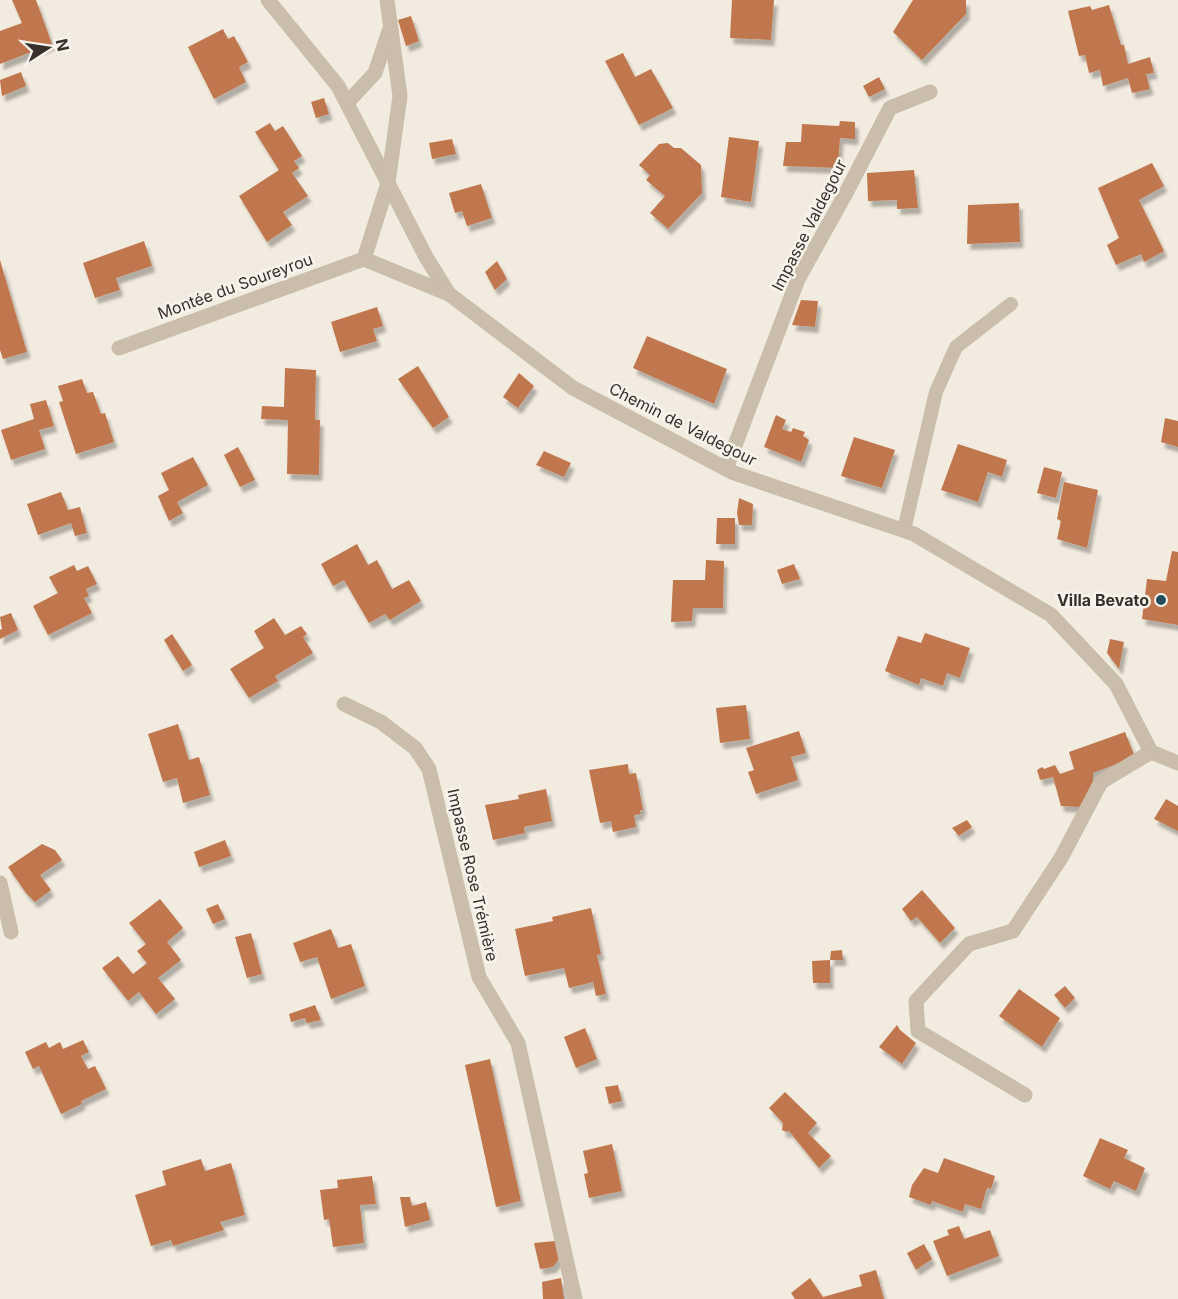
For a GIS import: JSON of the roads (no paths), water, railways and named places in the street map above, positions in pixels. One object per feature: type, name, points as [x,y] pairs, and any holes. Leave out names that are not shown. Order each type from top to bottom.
[{"type":"street","name":"Chemin de Valdegour","points":[[268,0],[338,86],[426,257],[449,294],[573,388],[726,469],[914,534],[1051,615],[1116,684],[1151,752]]},
{"type":"street","points":[[387,0],[400,96],[388,183],[364,259],[449,294]]},
{"type":"street","points":[[346,103],[375,73],[390,25]]},
{"type":"street","name":"Impasse Valdegour","points":[[726,469],[798,279],[890,108],[930,92]]},
{"type":"street","name":"Montée du Soureyrou","points":[[118,348],[364,259]]},
{"type":"street","name":"Impasse Rose Trémière","points":[[344,704],[381,722],[415,748],[429,769],[479,977],[518,1043],[575,1299]]},
{"type":"street","points":[[1025,1095],[918,1031],[916,1001],[969,944],[1013,930],[1061,858],[1101,782],[1151,752],[1178,763]]},
{"type":"street","points":[[0,883],[11,932]]},
{"type":"lane","points":[[904,530],[936,392],[956,347],[1011,304]]},
{"type":"place","name":"Villa Bevato","points":[[1161,600]]}]
